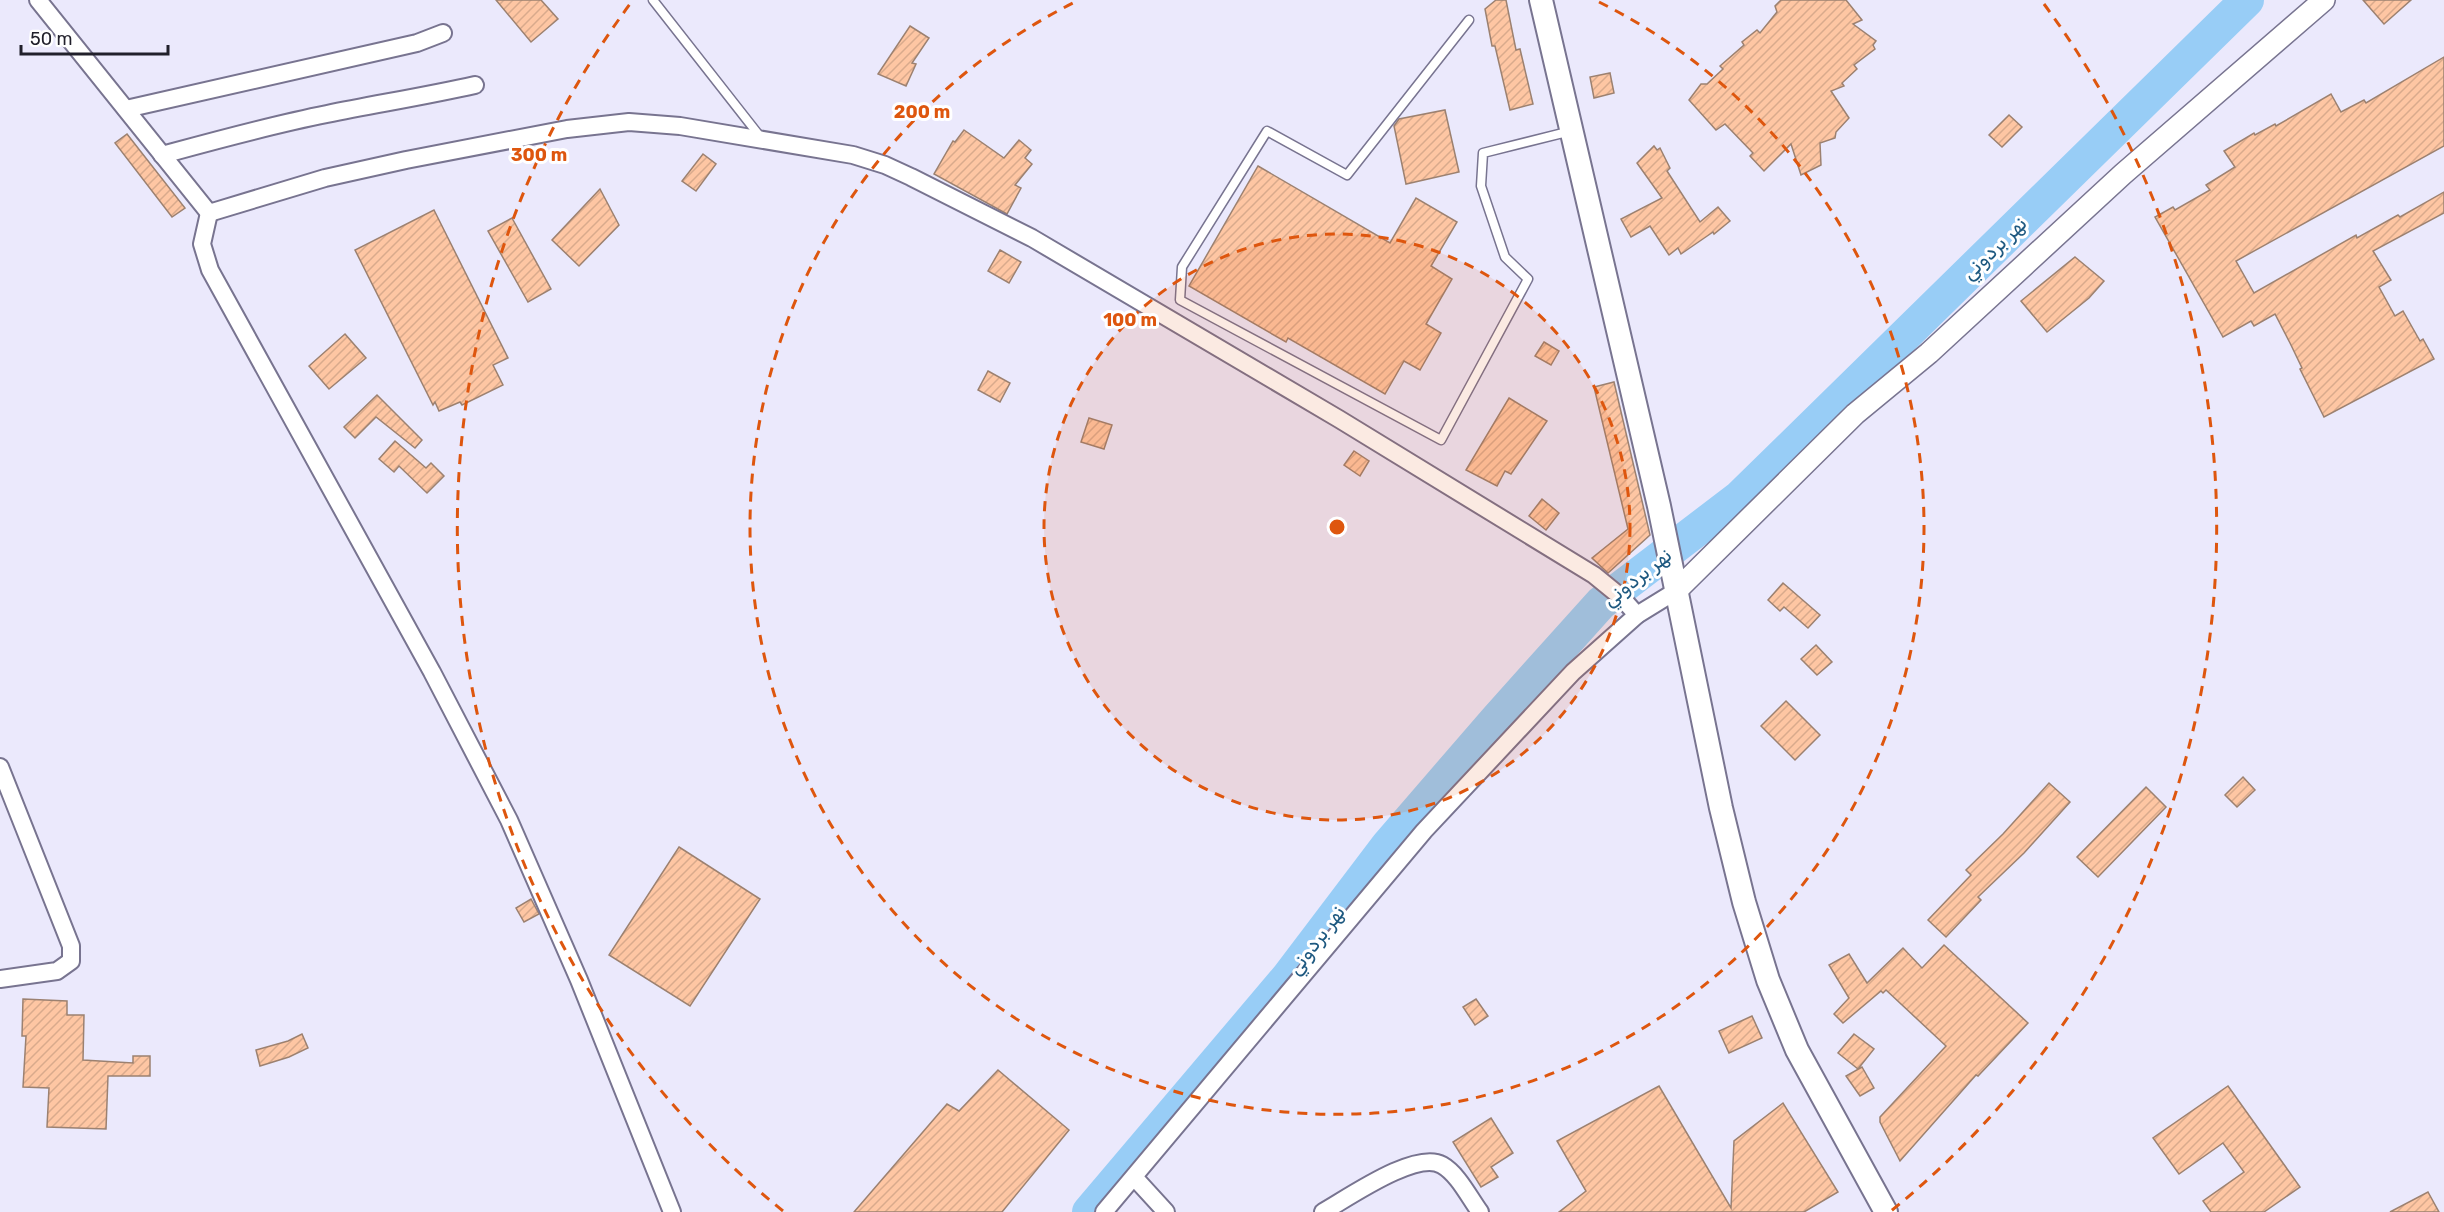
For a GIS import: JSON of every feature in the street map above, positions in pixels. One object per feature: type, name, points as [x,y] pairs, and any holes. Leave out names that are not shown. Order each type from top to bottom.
[{"type":"main road","points":[[1541,0],[1659,506],[1721,808],[1744,902],[1768,980],[1797,1050],[1886,1212]]},
{"type":"street","points":[[38,0],[209,213]]},
{"type":"street","points":[[1104,1212],[1424,831],[1573,672],[1855,414],[1929,353],[2123,174],[2324,0]]},
{"type":"street","points":[[126,109],[417,43],[443,33]]},
{"type":"street","points":[[162,155],[222,138],[314,117],[475,85]]},
{"type":"street","points":[[209,213],[325,178],[567,129],[629,122],[680,126],[853,155],[885,165],[1032,238],[1339,419],[1594,575],[1621,597],[1637,615]]},
{"type":"street","points":[[209,213],[202,244],[210,270],[432,672],[509,820],[579,980],[672,1212]]},
{"type":"street","points":[[0,767],[71,946],[72,954],[71,961],[57,971],[0,979]]},
{"type":"street","points":[[1323,1212],[1400,1169],[1425,1161],[1442,1164],[1451,1171],[1480,1212]]},
{"type":"street","points":[[1134,1177],[1166,1212]]},
{"type":"lane","points":[[653,0],[763,139]]},
{"type":"lane","points":[[1469,20],[1347,175],[1267,131],[1182,267],[1179,300],[1441,440],[1528,279],[1505,257],[1481,186],[1483,153],[1571,131]]},
{"type":"building","points":[[496,0],[541,0],[558,19],[531,42]]},
{"type":"building","points":[[1496,0],[1506,0],[1516,50],[1520,49],[1533,104],[1510,110],[1495,46],[1492,46],[1485,9]]},
{"type":"building","points":[[1781,0],[1846,0],[1862,20],[1853,24],[1876,41],[1873,45],[1875,49],[1854,65],[1857,69],[1842,83],[1844,86],[1831,91],[1849,118],[1836,132],[1835,138],[1820,143],[1821,165],[1801,175],[1791,144],[1764,171],[1750,156],[1753,153],[1725,124],[1716,130],[1689,100],[1701,84],[1707,84],[1723,69],[1720,66],[1744,45],[1742,42],[1757,30],[1760,33],[1777,12],[1775,6]]},
{"type":"building","points":[[2363,0],[2411,0],[2384,24]]},
{"type":"building","points":[[910,26],[929,38],[912,63],[916,64],[906,86],[878,74]]},
{"type":"building","points":[[2444,57],[2444,146],[2236,261],[2254,293],[2356,235],[2357,238],[2444,192],[2444,213],[2373,251],[2391,280],[2379,287],[2395,316],[2403,311],[2420,341],[2423,339],[2434,359],[2324,417],[2275,314],[2254,326],[2251,321],[2223,337],[2155,217],[2173,207],[2175,210],[2210,190],[2206,185],[2235,167],[2224,151],[2254,133],[2255,135],[2275,124],[2276,126],[2331,94],[2341,112],[2364,100],[2366,103]]},
{"type":"building","points":[[1610,73],[1614,93],[1594,98],[1590,77]]},
{"type":"building","points":[[1445,110],[1459,172],[1406,184],[1394,126],[1399,119]]},
{"type":"building","points":[[2009,115],[2022,127],[2002,147],[1989,135]]},
{"type":"building","points":[[964,130],[1004,158],[1019,140],[1031,150],[1025,158],[1032,164],[1015,185],[1021,188],[1007,214],[934,174],[953,141],[955,142]]},
{"type":"building","points":[[127,134],[185,208],[172,217],[115,143]]},
{"type":"building","points":[[1654,146],[1657,150],[1660,148],[1670,168],[1667,171],[1700,222],[1718,207],[1730,221],[1714,234],[1713,232],[1681,254],[1678,248],[1669,255],[1650,226],[1631,237],[1621,219],[1662,198],[1637,163]]},
{"type":"building","points":[[703,154],[716,164],[696,191],[682,181]]},
{"type":"building","points":[[1258,166],[1390,243],[1416,198],[1457,222],[1431,266],[1452,279],[1426,324],[1441,333],[1420,370],[1404,361],[1385,394],[1288,338],[1286,342],[1189,286]]},
{"type":"building","points":[[600,189],[619,225],[579,266],[552,240]]},
{"type":"building","points":[[434,210],[508,358],[493,365],[503,385],[462,405],[460,402],[439,411],[435,402],[433,405],[355,250]]},
{"type":"building","points":[[512,218],[551,289],[528,302],[488,231]]},
{"type":"building","points":[[1000,250],[1021,262],[1009,283],[988,271]]},
{"type":"building","points":[[2075,257],[2104,281],[2089,298],[2047,332],[2021,301]]},
{"type":"building","points":[[345,334],[366,358],[329,389],[309,366]]},
{"type":"building","points":[[1544,342],[1559,351],[1551,365],[1535,356]]},
{"type":"building","points":[[988,371],[1010,383],[1000,402],[978,390]]},
{"type":"building","points":[[1614,382],[1650,535],[1608,573],[1592,558],[1628,529],[1594,387]]},
{"type":"building","points":[[377,395],[422,440],[415,448],[376,417],[355,438],[344,427]]},
{"type":"building","points":[[1509,398],[1547,421],[1511,474],[1505,471],[1497,486],[1466,470]]},
{"type":"building","points":[[1089,418],[1112,425],[1104,449],[1081,442]]},
{"type":"building","points":[[395,441],[426,468],[431,463],[444,476],[427,493],[399,466],[394,472],[379,459]]},
{"type":"building","points":[[1354,451],[1369,461],[1360,476],[1344,465]]},
{"type":"building","points":[[1542,499],[1559,513],[1546,530],[1529,516]]},
{"type":"building","points":[[1783,583],[1820,615],[1808,628],[1784,607],[1780,611],[1768,600]]},
{"type":"building","points":[[1816,645],[1832,662],[1817,675],[1801,659]]},
{"type":"building","points":[[1786,701],[1820,735],[1795,760],[1761,726]]},
{"type":"building","points":[[2243,777],[2255,790],[2237,807],[2225,795]]},
{"type":"building","points":[[2049,783],[2070,802],[2024,853],[1978,897],[1981,900],[1946,937],[1928,920],[1971,875],[1966,870],[2003,834]]},
{"type":"building","points":[[2146,787],[2166,807],[2098,877],[2077,857]]},
{"type":"building","points":[[679,847],[760,899],[690,1006],[609,955]]},
{"type":"building","points":[[531,899],[539,914],[524,922],[516,908]]},
{"type":"building","points":[[1944,945],[2028,1023],[1978,1076],[1976,1075],[1900,1161],[1880,1122],[1880,1117],[1946,1046],[1886,990],[1883,993],[1881,991],[1843,1023],[1834,1014],[1849,998],[1829,965],[1849,954],[1867,983],[1903,948],[1922,968]]},
{"type":"building","points":[[23,999],[67,1001],[67,1015],[84,1015],[83,1060],[133,1063],[133,1056],[150,1056],[150,1076],[108,1076],[106,1129],[47,1127],[49,1088],[23,1087],[26,1036],[22,1036]]},
{"type":"building","points":[[1476,999],[1488,1016],[1475,1025],[1463,1007]]},
{"type":"building","points":[[1752,1016],[1762,1038],[1729,1053],[1719,1031]]},
{"type":"building","points":[[302,1034],[308,1048],[260,1066],[256,1050],[288,1041]]},
{"type":"building","points":[[1854,1034],[1874,1049],[1858,1069],[1838,1053]]},
{"type":"building","points":[[1862,1067],[1874,1088],[1860,1096],[1846,1076]]},
{"type":"building","points":[[998,1070],[1069,1130],[1002,1212],[854,1212],[947,1104],[959,1111]]},
{"type":"building","points":[[1659,1086],[1731,1208],[1734,1141],[1783,1103],[1838,1192],[1804,1212],[1559,1212],[1586,1191],[1557,1141]]},
{"type":"building","points":[[2228,1086],[2300,1187],[2264,1212],[2211,1212],[2203,1201],[2244,1172],[2223,1143],[2179,1174],[2153,1138]]},
{"type":"building","points":[[1491,1118],[1513,1153],[1491,1167],[1498,1177],[1481,1187],[1453,1142]]},
{"type":"building","points":[[2428,1192],[2439,1212],[2390,1212]]},
{"type":"waterway","name":"نهر بردوني","points":[[1089,1212],[1288,977],[1388,845],[1601,603],[1740,497],[2247,0]]}]
